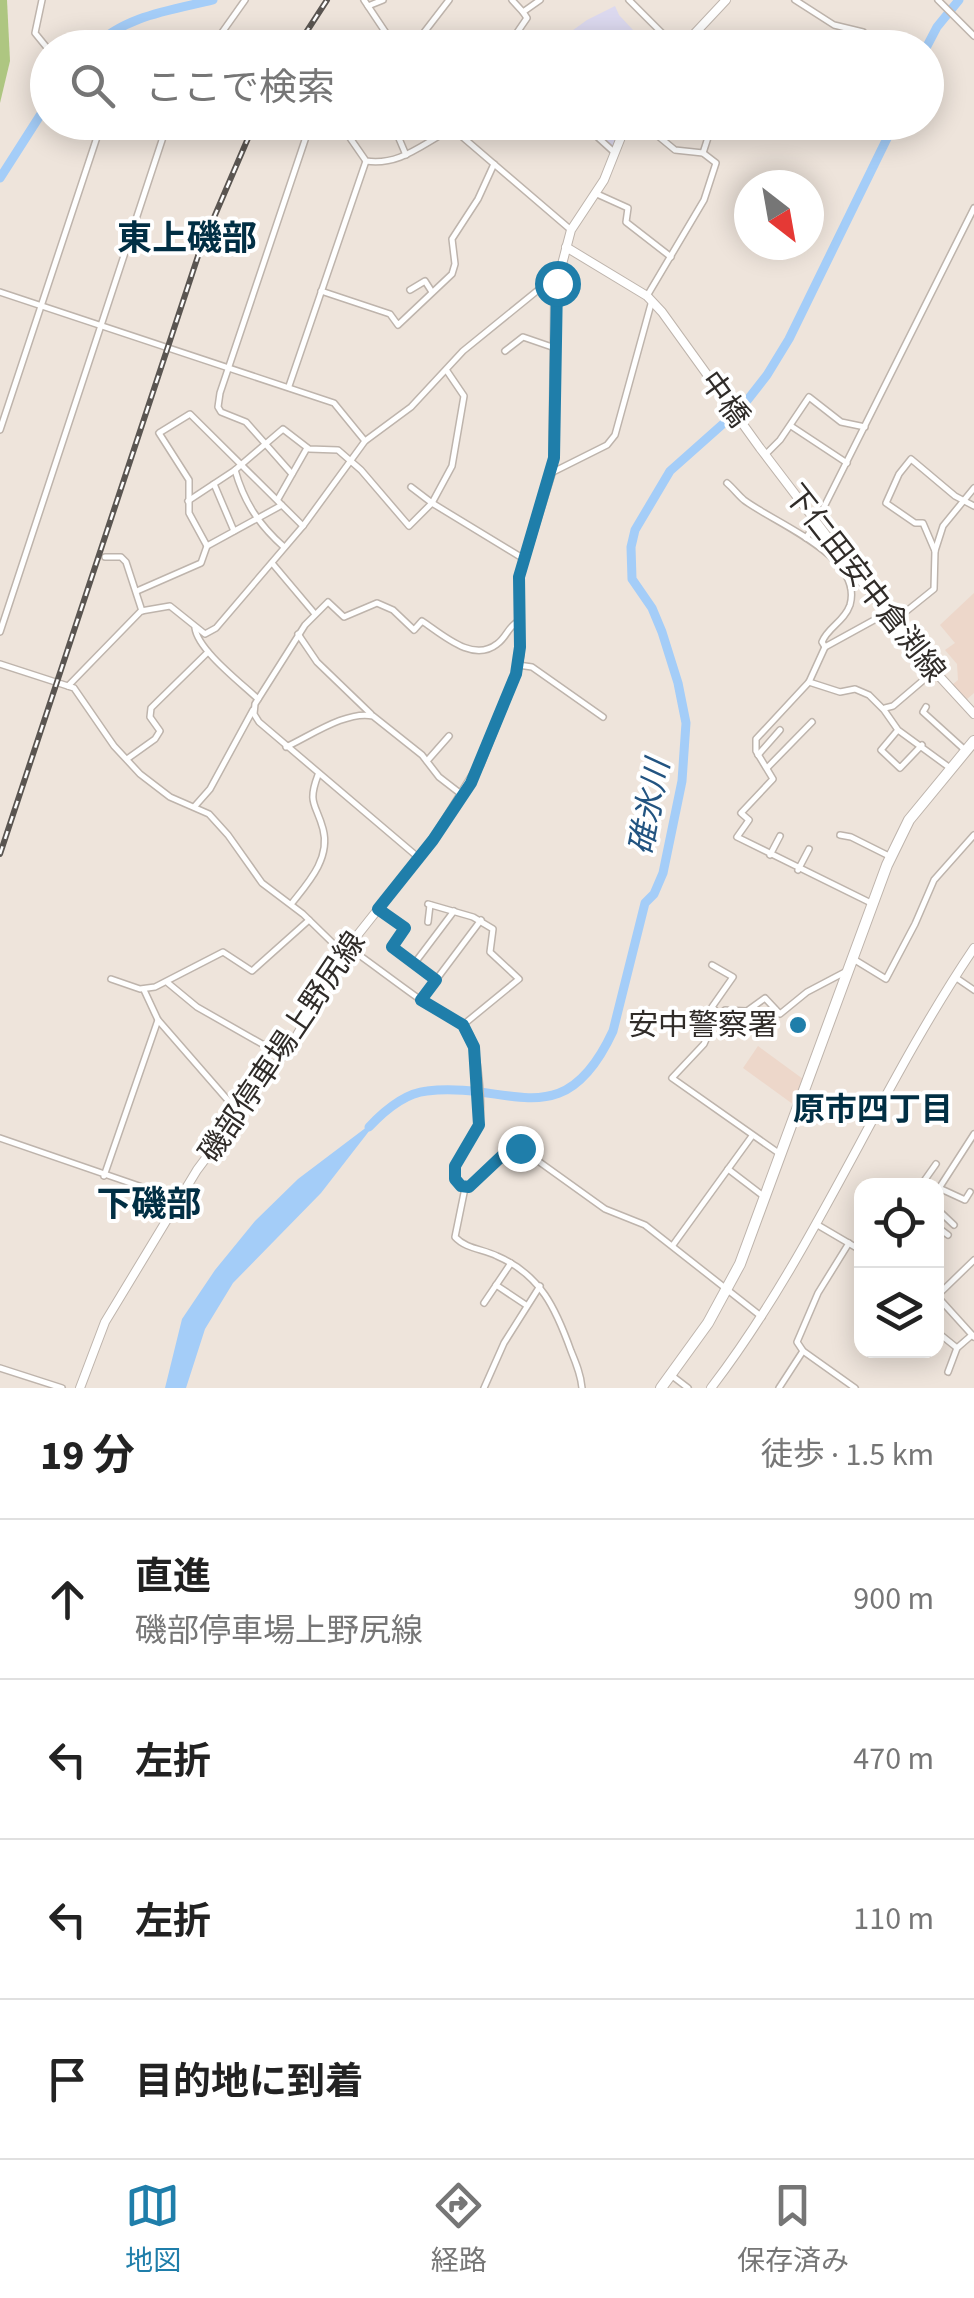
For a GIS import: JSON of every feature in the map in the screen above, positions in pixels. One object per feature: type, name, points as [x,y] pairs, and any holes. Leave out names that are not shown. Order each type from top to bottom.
[{"type":"highway","points":[[661,1388],[727,1290],[891,857],[909,820],[974,740]]},
{"type":"main road","points":[[696,30],[723,1]]},
{"type":"main road","points":[[620,140],[596,193],[571,230],[566,247],[650,298]]},
{"type":"main road","name":"磯部停車場上野尻線","points":[[80,1388],[105,1322],[180,1200],[283,1056],[346,951],[419,858],[480,764],[518,665],[519,577],[551,473],[558,273],[566,247]]},
{"type":"main road","name":"中橋","points":[[650,298],[763,452]]},
{"type":"main road","name":"下仁田安中倉渕線","points":[[763,452],[890,618],[974,714]]},
{"type":"main road","points":[[711,1388],[762,1316],[974,948]]},
{"type":"street","points":[[35,30],[42,0]]},
{"type":"street","points":[[224,30],[245,0]]},
{"type":"street","points":[[382,0],[366,3],[384,30]]},
{"type":"street","points":[[512,0],[527,18],[519,30]]},
{"type":"street","points":[[522,12],[540,0]]},
{"type":"street","points":[[629,0],[660,30]]},
{"type":"street","points":[[794,0],[834,26],[853,30]]},
{"type":"street","points":[[938,0],[974,36]]},
{"type":"street","points":[[426,30],[445,2]]},
{"type":"street","points":[[0,430],[96,140]]},
{"type":"street","points":[[0,632],[162,140]]},
{"type":"street","points":[[292,474],[246,422],[218,408],[228,366],[305,140]]},
{"type":"street","points":[[352,140],[366,161],[380,163],[406,155],[433,140]]},
{"type":"street","points":[[400,140],[406,155]]},
{"type":"street","points":[[464,140],[571,230]]},
{"type":"street","points":[[601,140],[615,153]]},
{"type":"street","points":[[551,473],[607,446],[614,436],[650,298],[709,186],[716,163],[703,153],[675,150],[659,140]]},
{"type":"street","points":[[703,153],[707,140]]},
{"type":"street","points":[[289,386],[366,161]]},
{"type":"street","points":[[321,291],[390,314],[398,324],[452,274],[452,240],[494,164]]},
{"type":"street","points":[[596,193],[628,208],[626,222],[671,257]]},
{"type":"street","points":[[824,648],[824,636],[843,619],[852,592],[848,560],[820,515],[974,208]]},
{"type":"street","points":[[68,686],[142,611],[170,606],[205,634],[216,628],[303,526],[364,440],[411,407],[463,351],[558,273]]},
{"type":"street","points":[[410,290],[424,280],[432,292]]},
{"type":"street","points":[[0,292],[334,403],[364,440]]},
{"type":"street","points":[[505,351],[522,337],[555,348]]},
{"type":"street","points":[[188,501],[242,464],[283,429],[308,448],[338,450],[361,470],[409,526],[432,503],[452,466],[464,396],[447,371]]},
{"type":"street","points":[[763,452],[790,426],[810,397],[841,422],[865,427]]},
{"type":"street","points":[[207,546],[189,513],[189,480],[160,433],[190,414],[303,526]]},
{"type":"street","points":[[790,426],[846,464]]},
{"type":"street","points":[[137,591],[201,563],[207,546],[280,502],[308,448]]},
{"type":"street","points":[[935,551],[923,523],[915,523],[886,503],[911,459],[974,506]]},
{"type":"street","points":[[234,470],[241,492],[257,519],[284,547]]},
{"type":"street","points":[[728,483],[744,500],[824,550],[848,560]]},
{"type":"street","points":[[214,484],[234,531]]},
{"type":"street","points":[[412,486],[432,503],[524,559]]},
{"type":"street","points":[[873,904],[737,837],[749,820],[741,813],[773,778],[753,745],[809,682],[824,648],[866,622],[890,618],[934,589],[935,551],[947,520],[974,488]]},
{"type":"street","points":[[806,538],[812,530]]},
{"type":"street","points":[[106,557],[121,557],[126,562],[142,611]]},
{"type":"street","points":[[272,562],[315,614]]},
{"type":"street","points":[[195,806],[210,790],[298,634],[328,602],[344,617],[377,603],[393,610],[414,630],[422,621],[466,649],[482,650],[500,642],[512,624],[519,621]]},
{"type":"street","points":[[195,628],[208,652],[258,699]]},
{"type":"street","points":[[298,634],[316,662],[463,795]]},
{"type":"street","points":[[127,759],[160,731],[150,717],[151,708],[208,652]]},
{"type":"street","points":[[0,664],[74,688],[127,759],[170,797],[209,814],[271,892],[346,951],[463,1025],[474,1047],[480,1112],[477,1130],[453,1172],[458,1183],[466,1188]]},
{"type":"street","points":[[518,665],[532,667],[603,718]]},
{"type":"street","points":[[883,709],[893,706],[934,672]]},
{"type":"street","points":[[809,682],[840,692],[855,689],[870,695],[898,730],[950,768]]},
{"type":"street","points":[[254,708],[258,722],[419,858]]},
{"type":"street","points":[[926,708],[922,712],[965,750]]},
{"type":"street","points":[[286,747],[343,722],[366,714],[373,716]]},
{"type":"street","points":[[768,767],[812,722]]},
{"type":"street","points":[[758,755],[780,730]]},
{"type":"street","points":[[898,730],[881,750],[900,768],[922,745]]},
{"type":"street","points":[[426,760],[449,736]]},
{"type":"street","points":[[291,904],[314,874],[322,855],[323,829],[312,802],[318,775]]},
{"type":"street","points":[[852,958],[886,979],[934,880],[974,835]]},
{"type":"street","points":[[770,855],[780,836]]},
{"type":"street","points":[[840,836],[891,857]]},
{"type":"street","points":[[798,870],[810,849]]},
{"type":"street","points":[[428,922],[429,904],[480,920],[493,929],[490,952],[519,979],[463,1025]]},
{"type":"street","points":[[378,909],[405,928],[392,947],[436,980]]},
{"type":"street","points":[[414,964],[454,910]]},
{"type":"street","points":[[111,979],[144,990],[168,983],[223,952],[252,971],[309,920]]},
{"type":"street","points":[[421,1000],[480,920]]},
{"type":"street","points":[[712,965],[733,977],[712,1007],[720,1015]]},
{"type":"street","points":[[780,1155],[672,1078],[704,1044],[720,1015],[728,1009],[748,1011],[765,998],[780,1014],[807,992],[848,970]]},
{"type":"street","points":[[955,977],[974,990]]},
{"type":"street","points":[[168,983],[197,1007],[283,1056]]},
{"type":"street","points":[[144,990],[158,1020],[240,1113]]},
{"type":"street","points":[[104,1176],[158,1020]]},
{"type":"street","points":[[943,1178],[974,1134]]},
{"type":"street","points":[[672,1246],[752,1136]]},
{"type":"street","points":[[0,1138],[180,1200]]},
{"type":"street","points":[[582,1388],[557,1313],[540,1286],[511,1263],[458,1240],[456,1232],[466,1188],[506,1152],[520,1148],[604,1209],[645,1225],[762,1316]]},
{"type":"street","points":[[926,1178],[936,1164]]},
{"type":"street","points":[[728,1169],[765,1197]]},
{"type":"street","points":[[944,1191],[964,1200],[970,1192]]},
{"type":"street","points":[[944,1216],[954,1225]]},
{"type":"street","points":[[816,1224],[854,1246]]},
{"type":"street","points":[[944,1233],[948,1236]]},
{"type":"street","points":[[850,1243],[818,1293],[797,1342],[803,1351],[855,1388]]},
{"type":"street","points":[[944,1288],[974,1260]]},
{"type":"street","points":[[484,1303],[511,1263]]},
{"type":"street","points":[[496,1285],[526,1305]]},
{"type":"street","points":[[484,1388],[526,1305],[540,1286]]},
{"type":"street","points":[[944,1303],[973,1336],[957,1348],[948,1372]]},
{"type":"street","points":[[944,1337],[957,1348]]},
{"type":"street","points":[[779,1388],[803,1351]]},
{"type":"street","points":[[0,1368],[62,1388]]},
{"type":"street","points":[[671,1374],[688,1388]]},
{"type":"shaded area","points":[[615,6],[633,30],[573,30]]},
{"type":"shaded area","points":[[974,593],[974,693],[966,700],[952,685],[958,680],[957,664],[945,650],[955,643],[940,625]]},
{"type":"shaded area","points":[[758,1046],[803,1079],[794,1105],[743,1068]]},
{"type":"green space","points":[[0,0],[7,0],[10,61],[0,103]]},
{"type":"water","points":[[380,1117],[321,1193],[233,1283],[205,1329],[186,1388],[165,1388],[182,1319],[215,1270],[255,1221],[298,1179]]},
{"type":"waterway","points":[[116,30],[165,11],[213,0]]},
{"type":"waterway","name":"碓氷川","points":[[935,30],[959,0]]},
{"type":"waterway","points":[[0,178],[30,131]]},
{"type":"waterway","name":"碓氷川","points":[[369,1127],[388,1109],[419,1092],[457,1090],[532,1098],[554,1095],[575,1085],[594,1064],[613,1031],[645,903],[654,894],[663,873],[682,781],[686,723],[662,632],[652,608],[632,579],[635,530],[670,471],[742,407],[767,375],[789,339],[886,140]]},
{"type":"railway","points":[[308,30],[327,0]]},
{"type":"railway","points":[[0,854],[200,250],[247,140]]},
{"type":"place","name":"安中警察署","points":[[798,1025]]},
{"type":"district","name":"東上磯部","points":[[187,238]]},
{"type":"district","name":"原市四丁目","points":[[873,1109]]},
{"type":"district","name":"下磯部","points":[[149,1204]]},
{"type":"route","points":[[520,1148],[506,1152],[469,1187],[461,1186],[455,1179],[455,1166],[479,1125],[474,1047],[463,1025],[421,1000],[436,980],[392,947],[405,928],[378,909],[433,840],[471,783],[516,674],[520,647],[519,577],[554,458],[557,283]]}]
